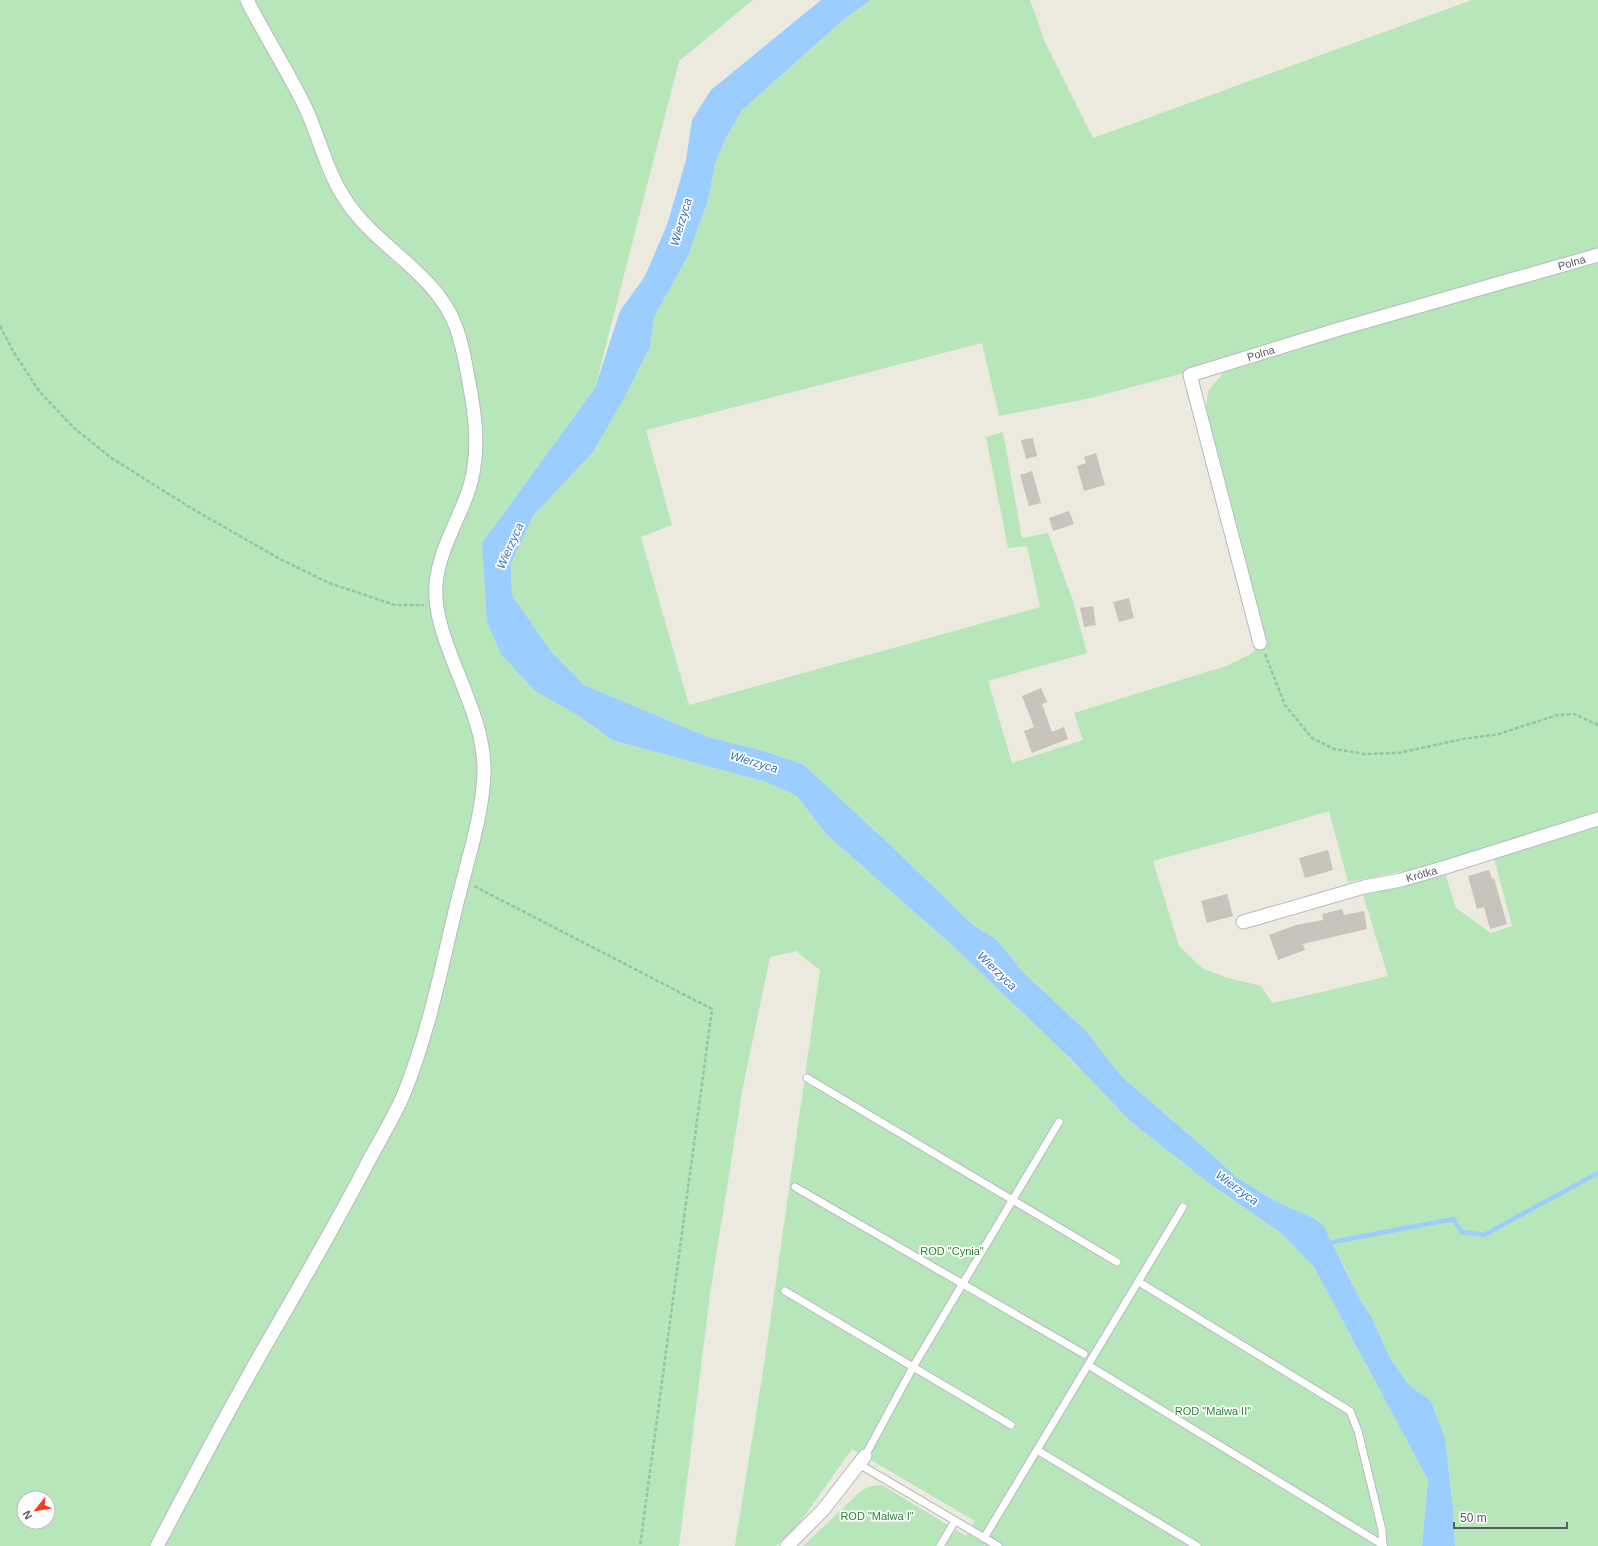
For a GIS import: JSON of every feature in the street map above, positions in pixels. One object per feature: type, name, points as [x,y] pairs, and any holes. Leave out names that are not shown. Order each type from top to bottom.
[{"type":"street","points":[[157,1546],[245,1381],[334,1228],[402,1097],[425,1035],[481,797],[484,775],[483,751],[477,726],[441,625],[437,605],[436,585],[440,563],[447,540],[473,478],[476,458],[474,412],[463,351],[457,330],[449,310],[439,296],[424,279],[371,230],[356,214],[345,199],[334,179],[309,115],[296,88],[247,0]]},
{"type":"street","name":"Polna","points":[[1260,642],[1190,375],[1336,330],[1598,255]]},
{"type":"street","name":"Krótka","points":[[1243,922],[1364,887],[1401,880],[1598,820]]},
{"type":"street","points":[[787,1546],[823,1510],[862,1460]]},
{"type":"lane","points":[[807,1078],[1117,1262]]},
{"type":"lane","points":[[998,1546],[955,1521],[862,1460],[913,1367],[1060,1122]]},
{"type":"lane","points":[[795,1187],[1084,1354]]},
{"type":"lane","points":[[984,1538],[1183,1207]]},
{"type":"lane","points":[[1139,1282],[1350,1411],[1358,1431],[1382,1530],[1383,1546]]},
{"type":"lane","points":[[785,1291],[1011,1425]]},
{"type":"lane","points":[[1088,1364],[1383,1546]]},
{"type":"lane","points":[[1037,1450],[1197,1546]]},
{"type":"lane","points":[[940,1546],[955,1521]]},
{"type":"path","points":[[0,326],[13,351],[39,391],[74,428],[110,457],[191,508],[280,559],[329,583],[395,605],[437,605]]},
{"type":"path","points":[[1260,642],[1285,705],[1312,738],[1334,749],[1365,754],[1398,753],[1463,739],[1499,734],[1557,715],[1574,714],[1598,725]]},
{"type":"path","points":[[462,880],[712,1010],[640,1546]]},
{"type":"green space","points":[[0,0],[753,0],[679,61],[595,388],[482,543],[576,714],[612,740],[766,782],[797,796],[826,834],[953,946],[1072,1060],[1130,1121],[1206,1181],[1281,1233],[1314,1267],[1428,1480],[1422,1546],[803,1546],[862,1490],[872,1486],[882,1485],[966,1536],[975,1521],[852,1449],[794,1531],[776,1546],[735,1546],[765,1358],[820,970],[796,951],[770,957],[743,1087],[710,1294],[679,1546],[0,1546]]},
{"type":"green space","points":[[871,0],[1030,0],[1045,42],[1093,138],[1472,0],[1598,0],[1598,250],[1266,346],[1180,374],[1091,398],[999,416],[982,343],[646,430],[672,525],[641,537],[689,705],[1040,607],[1027,546],[1008,548],[986,437],[1003,432],[1022,538],[1048,533],[1072,598],[1087,653],[988,681],[1012,763],[1083,740],[1074,713],[1226,666],[1249,655],[1264,641],[1205,415],[1208,391],[1224,372],[1242,364],[1536,278],[1598,263],[1598,814],[1431,866],[1348,882],[1329,811],[1153,861],[1179,946],[1202,968],[1225,977],[1261,986],[1272,1003],[1388,976],[1363,895],[1445,873],[1456,908],[1491,933],[1512,926],[1494,858],[1598,824],[1598,1546],[1455,1546],[1453,1508],[1445,1438],[1431,1401],[1409,1385],[1390,1358],[1371,1316],[1361,1302],[1342,1262],[1311,1217],[1275,1201],[1236,1177],[1121,1076],[1086,1031],[1023,972],[997,940],[973,925],[804,765],[764,751],[708,737],[584,685],[550,650],[512,595],[511,564],[533,516],[593,452],[650,347],[654,317],[688,256],[708,200],[715,164],[725,139],[742,110],[843,20]]},
{"type":"water","name":"Wierzyca","points":[[821,0],[871,0],[843,20],[742,110],[725,139],[715,164],[708,200],[688,256],[654,317],[650,347],[624,398],[593,452],[533,516],[511,564],[512,595],[550,650],[584,685],[708,737],[764,751],[804,765],[973,925],[997,940],[1023,972],[1086,1031],[1121,1076],[1236,1177],[1275,1201],[1311,1217],[1323,1225],[1361,1302],[1371,1316],[1390,1358],[1409,1385],[1431,1401],[1445,1438],[1453,1508],[1455,1546],[1422,1546],[1428,1480],[1314,1267],[1281,1233],[1206,1181],[1130,1121],[1072,1060],[953,946],[826,834],[797,796],[766,782],[612,740],[576,714],[535,691],[501,654],[487,622],[482,543],[595,388],[620,311],[645,276],[667,225],[686,160],[692,120],[711,90]]},
{"type":"building","points":[[1033,438],[1037,456],[1026,459],[1021,440]]},
{"type":"building","points":[[1096,453],[1105,485],[1084,491],[1077,466],[1086,463],[1084,457]]},
{"type":"building","points":[[1032,471],[1041,503],[1029,506],[1020,475]]},
{"type":"building","points":[[1069,511],[1074,524],[1053,531],[1049,518]]},
{"type":"building","points":[[1129,598],[1134,618],[1119,622],[1113,602]]},
{"type":"building","points":[[1093,606],[1096,625],[1084,627],[1080,608]]},
{"type":"building","points":[[1041,688],[1047,702],[1042,704],[1052,732],[1064,727],[1068,739],[1032,753],[1024,731],[1034,727],[1022,696]]},
{"type":"building","points":[[1328,850],[1333,870],[1305,878],[1299,858]]},
{"type":"building","points":[[1489,870],[1492,879],[1494,878],[1507,924],[1490,929],[1484,907],[1477,909],[1468,876]]},
{"type":"building","points":[[1227,894],[1233,916],[1207,923],[1201,901]]},
{"type":"building","points":[[1342,909],[1344,915],[1364,911],[1367,929],[1303,944],[1305,950],[1278,960],[1269,935],[1296,925],[1323,920],[1322,914]]},
{"type":"waterway","points":[[1328,1243],[1453,1219],[1462,1232],[1484,1235],[1598,1173]]},
{"type":"park label","name":"ROD \"Cynia\"","points":[[952,1251]]},
{"type":"park label","name":"ROD \"Malwa II\"","points":[[1213,1411]]},
{"type":"park label","name":"ROD \"Malwa I\"","points":[[877,1516]]}]
